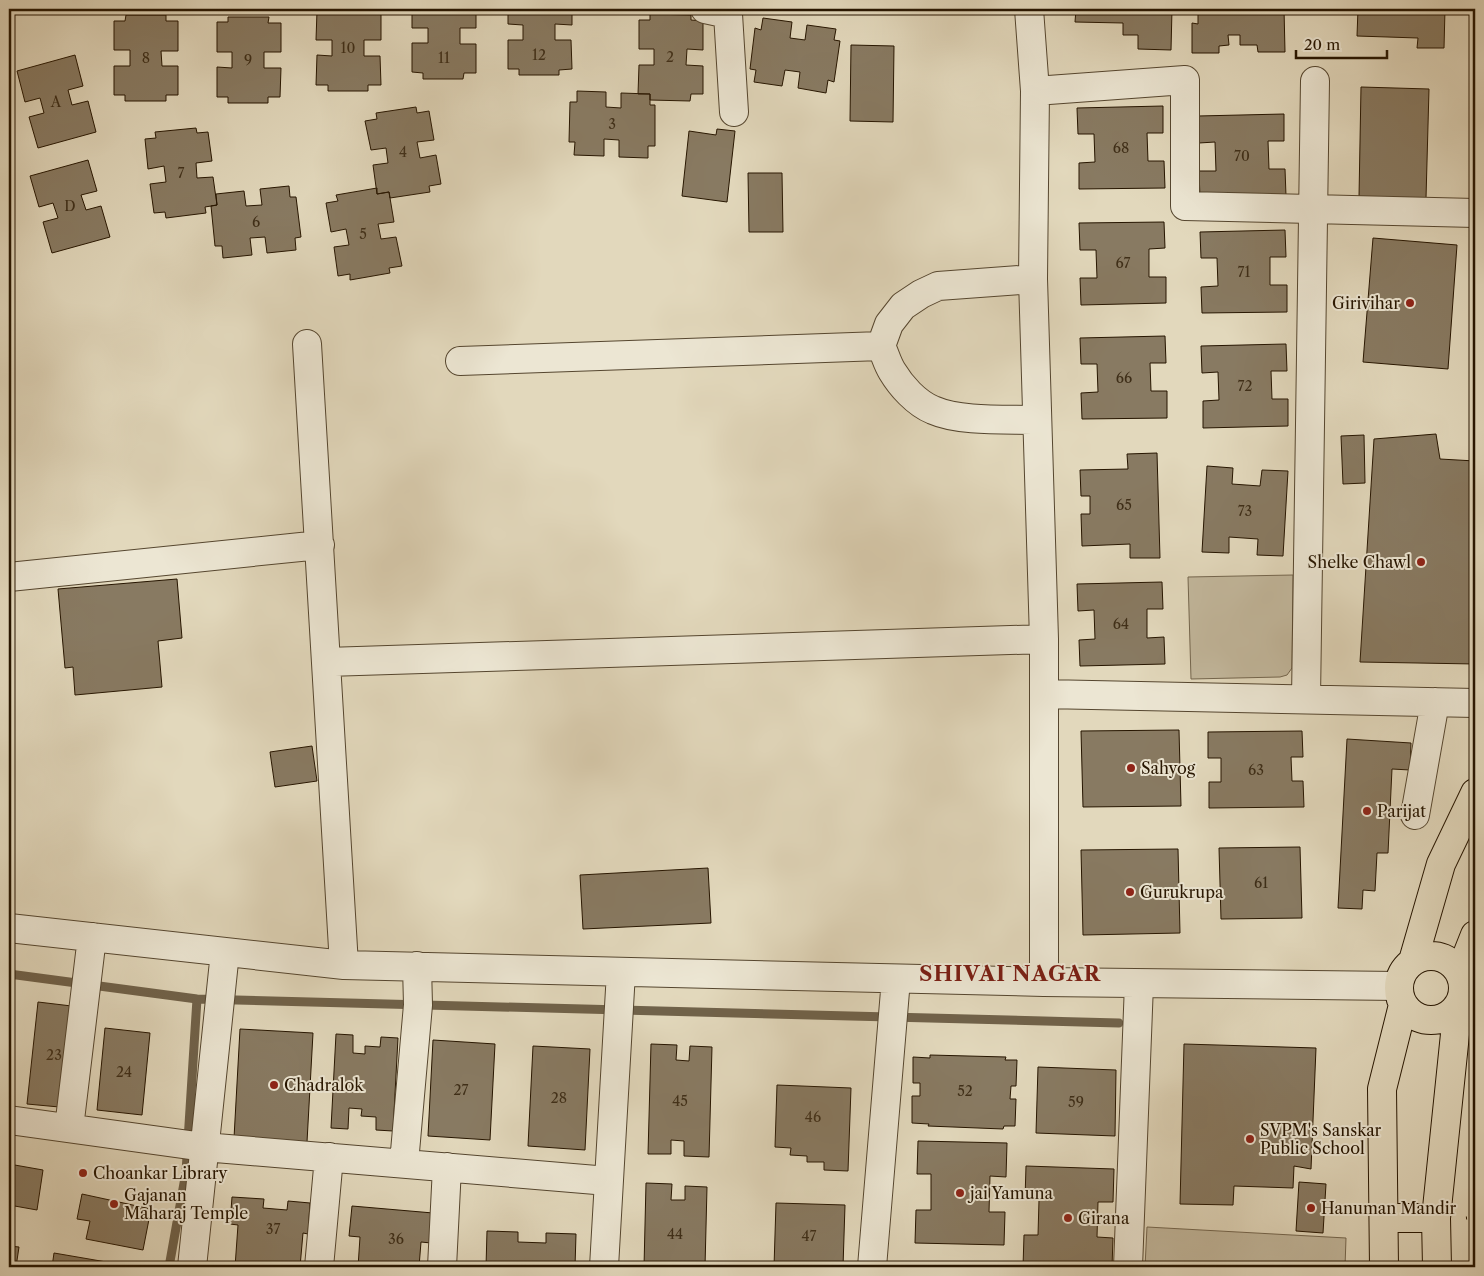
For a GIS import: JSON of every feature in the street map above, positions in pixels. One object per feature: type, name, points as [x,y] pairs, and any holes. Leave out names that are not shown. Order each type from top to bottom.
[{"type":"main road","points":[[1413,961],[1440,864],[1475,793]]},
{"type":"main road","points":[[1460,973],[1475,935]]},
{"type":"main road","points":[[1384,1267],[1382,1089],[1401,995],[1400,976],[1405,967],[1413,961],[1423,956],[1434,955],[1444,958],[1453,964],[1460,973],[1463,989],[1458,1005],[1436,1218],[1437,1267]]},
{"type":"main road","points":[[1401,995],[1409,1012],[1426,1020],[1444,1017],[1458,1005]]},
{"type":"main road","points":[[1384,1218],[1436,1218]]},
{"type":"street","points":[[705,9],[728,14],[734,112]]},
{"type":"street","points":[[1029,9],[1035,90],[1032,279],[1044,639],[1044,982]]},
{"type":"street","points":[[1035,90],[1184,80],[1185,206],[1475,213]]},
{"type":"street","points":[[1306,699],[1315,81]]},
{"type":"street","points":[[1032,279],[938,286],[903,306],[889,324],[881,346],[891,370],[901,384],[918,401],[933,410],[960,417],[1036,420]]},
{"type":"street","points":[[308,344],[344,965]]},
{"type":"street","points":[[460,361],[881,346]]},
{"type":"street","points":[[9,577],[320,545]]},
{"type":"street","points":[[327,662],[1044,639]]},
{"type":"street","points":[[1044,694],[1475,702]]},
{"type":"street","points":[[1415,815],[1435,702]]},
{"type":"street","points":[[9,928],[344,965],[1139,984],[1401,995]]},
{"type":"street","points":[[68,1128],[92,937]]},
{"type":"street","points":[[192,1267],[225,952]]},
{"type":"street","points":[[404,1163],[418,1005],[417,966]]},
{"type":"street","points":[[604,1267],[621,972]]},
{"type":"street","points":[[872,1267],[896,979]]},
{"type":"street","points":[[1128,1267],[1139,984]]},
{"type":"street","points":[[9,1120],[204,1146],[608,1181]]},
{"type":"street","points":[[319,1267],[330,1157]]},
{"type":"street","points":[[442,1267],[447,1167]]},
{"type":"shaded area","points":[[1293,575],[1292,668],[1287,675],[1280,677],[1191,679],[1188,577]]},
{"type":"shaded area","points":[[1147,1227],[1346,1238],[1345,1267],[1145,1267]]},
{"type":"building","points":[[328,9],[369,9],[369,11],[381,11],[381,40],[364,40],[364,56],[380,56],[381,85],[368,85],[368,91],[328,91],[328,85],[316,85],[317,55],[332,56],[332,40],[316,40],[317,11],[328,11]]},
{"type":"building","points":[[412,9],[476,9],[476,28],[460,28],[460,44],[476,44],[476,73],[464,73],[463,79],[423,79],[423,73],[412,72],[412,43],[428,43],[428,28],[412,28]]},
{"type":"building","points":[[508,9],[572,9],[572,25],[555,24],[555,40],[571,40],[572,69],[559,70],[559,75],[519,75],[519,69],[508,69],[508,40],[523,40],[523,25],[508,24]]},
{"type":"building","points":[[1076,9],[1172,9],[1171,50],[1138,49],[1138,35],[1123,35],[1123,23],[1075,22]]},
{"type":"building","points":[[1198,9],[1284,9],[1285,52],[1258,52],[1257,45],[1240,45],[1240,35],[1228,35],[1229,45],[1219,46],[1219,53],[1192,53],[1192,23],[1198,24]]},
{"type":"building","points":[[1358,9],[1445,9],[1444,48],[1417,48],[1418,38],[1357,36]]},
{"type":"building","points":[[1469,9],[1475,9],[1475,85],[1474,85]]},
{"type":"building","points":[[650,14],[691,15],[691,20],[703,21],[703,50],[687,49],[686,65],[703,66],[703,94],[691,94],[690,101],[650,100],[650,94],[638,94],[639,65],[654,65],[654,49],[639,49],[639,20],[650,20]]},
{"type":"building","points":[[126,15],[166,15],[166,21],[178,21],[178,51],[161,51],[162,66],[178,66],[178,95],[166,95],[166,101],[125,101],[125,95],[114,95],[114,66],[130,66],[130,50],[114,50],[114,21],[125,21]]},
{"type":"building","points":[[228,17],[269,17],[268,23],[281,23],[281,52],[264,52],[264,68],[281,68],[280,97],[268,97],[268,103],[228,103],[228,97],[217,97],[217,67],[232,68],[232,52],[217,52],[217,22],[228,22]]},
{"type":"building","points":[[763,18],[792,22],[790,38],[805,40],[807,25],[836,29],[834,40],[840,41],[834,82],[828,80],[826,93],[798,88],[800,72],[785,70],[782,86],[754,82],[756,70],[750,69],[755,28],[761,30]]},
{"type":"building","points":[[851,45],[894,46],[893,122],[850,121]]},
{"type":"building","points":[[75,55],[83,86],[68,90],[72,105],[88,101],[96,132],[38,148],[29,117],[44,113],[40,98],[25,102],[17,71]]},
{"type":"building","points":[[1361,87],[1429,89],[1426,198],[1359,197]]},
{"type":"building","points":[[577,91],[606,92],[606,107],[621,108],[621,93],[650,94],[650,105],[655,105],[655,146],[648,146],[648,158],[619,157],[619,140],[604,139],[604,156],[574,155],[575,142],[569,142],[570,102],[577,102]]},
{"type":"building","points":[[1163,106],[1163,133],[1147,133],[1148,161],[1164,161],[1165,188],[1079,189],[1079,163],[1095,162],[1094,134],[1078,134],[1077,108]]},
{"type":"building","points":[[416,107],[417,113],[429,111],[434,140],[417,142],[420,158],[436,155],[441,184],[429,186],[430,192],[390,198],[389,192],[377,194],[373,165],[388,163],[386,148],[371,150],[365,121],[377,119],[376,113]]},
{"type":"building","points":[[1284,114],[1284,141],[1268,141],[1269,169],[1285,169],[1286,196],[1200,198],[1199,171],[1216,171],[1215,142],[1199,143],[1198,116]]},
{"type":"building","points":[[196,128],[197,133],[208,132],[212,161],[196,163],[197,178],[213,177],[217,205],[205,207],[206,213],[166,218],[165,212],[154,213],[150,184],[166,182],[164,166],[148,169],[145,139],[156,138],[155,132]]},
{"type":"building","points":[[717,129],[735,131],[727,202],[682,196],[689,131],[716,135]]},
{"type":"building","points":[[88,160],[97,191],[81,195],[86,210],[101,206],[110,237],[52,253],[43,222],[58,218],[53,203],[39,207],[30,176]]},
{"type":"building","points":[[748,173],[782,173],[783,232],[749,232]]},
{"type":"building","points":[[289,186],[290,197],[296,197],[301,237],[295,238],[296,250],[267,253],[265,237],[250,238],[252,255],[223,258],[222,246],[215,246],[211,206],[217,205],[216,194],[244,191],[246,206],[262,205],[260,189]]},
{"type":"building","points":[[377,188],[377,194],[389,192],[394,222],[378,224],[381,239],[396,237],[402,266],[389,268],[390,273],[350,280],[350,274],[338,276],[334,247],[349,245],[346,229],[331,232],[326,203],[338,201],[336,195]]},
{"type":"building","points":[[1164,222],[1165,248],[1149,249],[1149,277],[1166,277],[1166,303],[1081,305],[1080,278],[1097,278],[1096,250],[1080,250],[1079,223]]},
{"type":"building","points":[[1285,230],[1286,257],[1270,257],[1270,285],[1287,285],[1287,312],[1202,313],[1201,287],[1218,286],[1217,258],[1201,258],[1200,232]]},
{"type":"building","name":"Girivihar","points":[[1373,238],[1457,245],[1448,369],[1363,362]]},
{"type":"building","points":[[1165,336],[1166,363],[1150,363],[1151,391],[1167,391],[1167,418],[1082,419],[1081,393],[1098,392],[1097,364],[1081,364],[1080,338]]},
{"type":"building","points":[[1286,344],[1287,371],[1271,371],[1272,399],[1288,399],[1288,426],[1203,428],[1203,401],[1219,400],[1218,372],[1202,373],[1201,346]]},
{"type":"building","name":"Shelke Chawl","points":[[1436,434],[1440,459],[1475,461],[1475,664],[1360,662],[1374,439]]},
{"type":"building","points":[[1364,435],[1365,483],[1343,484],[1341,436]]},
{"type":"building","points":[[1157,453],[1160,558],[1130,558],[1130,544],[1082,546],[1081,514],[1090,514],[1090,496],[1081,496],[1080,470],[1128,469],[1127,454]]},
{"type":"building","points":[[1207,466],[1233,468],[1232,484],[1260,486],[1262,470],[1288,471],[1283,556],[1257,555],[1258,539],[1229,537],[1229,553],[1202,552]]},
{"type":"building","points":[[177,579],[182,638],[158,641],[162,687],[75,695],[73,667],[65,668],[58,589]]},
{"type":"building","points":[[1162,582],[1163,609],[1147,609],[1147,638],[1164,637],[1165,664],[1080,666],[1079,640],[1095,639],[1094,610],[1078,611],[1077,584]]},
{"type":"building","name":"Sahyog","points":[[1179,730],[1181,806],[1083,807],[1081,731]]},
{"type":"building","points":[[1302,731],[1303,757],[1291,757],[1292,781],[1303,781],[1304,807],[1209,808],[1209,782],[1221,782],[1221,758],[1208,758],[1208,732]]},
{"type":"building","name":"Parijat","points":[[1347,739],[1411,743],[1410,770],[1392,769],[1388,853],[1377,853],[1375,891],[1363,890],[1362,909],[1338,908]]},
{"type":"building","points":[[312,746],[317,781],[275,787],[270,752]]},
{"type":"building","points":[[1300,847],[1302,918],[1221,919],[1219,848]]},
{"type":"building","name":"Gurukrupa","points":[[1178,849],[1180,933],[1083,935],[1081,850]]},
{"type":"building","points":[[708,868],[711,923],[583,929],[580,875]]},
{"type":"building","points":[[38,1002],[80,1007],[70,1108],[27,1104]]},
{"type":"building","points":[[105,1028],[150,1033],[142,1115],[97,1110]]},
{"type":"building","name":"Chadralok","points":[[240,1029],[313,1033],[307,1142],[234,1138]]},
{"type":"building","points":[[336,1034],[353,1035],[353,1053],[365,1054],[365,1046],[380,1047],[381,1037],[398,1038],[393,1131],[376,1130],[376,1117],[361,1116],[362,1109],[349,1108],[348,1129],[331,1128]]},
{"type":"building","points":[[433,1040],[495,1044],[490,1140],[428,1136]]},
{"type":"building","points":[[651,1044],[677,1045],[676,1060],[689,1061],[690,1046],[712,1047],[709,1157],[684,1156],[684,1141],[671,1140],[671,1154],[648,1154]]},
{"type":"building","points":[[1184,1044],[1316,1048],[1311,1169],[1294,1166],[1293,1188],[1234,1186],[1233,1205],[1180,1204]]},
{"type":"building","points":[[533,1046],[590,1049],[585,1150],[528,1146]]},
{"type":"building","points":[[930,1055],[1006,1057],[1005,1060],[1017,1060],[1016,1086],[1011,1086],[1010,1099],[1016,1099],[1015,1126],[1004,1126],[1003,1129],[928,1126],[929,1124],[912,1123],[912,1096],[920,1096],[920,1083],[913,1083],[913,1057],[930,1058]]},
{"type":"building","points":[[1038,1067],[1116,1070],[1115,1136],[1036,1133]]},
{"type":"building","points":[[777,1085],[851,1088],[848,1171],[824,1170],[824,1162],[807,1162],[807,1156],[790,1155],[791,1148],[775,1147]]},
{"type":"building","name":"jai Yamuna","points":[[918,1141],[1007,1143],[1006,1177],[990,1176],[989,1212],[1005,1212],[1004,1245],[915,1243],[916,1210],[931,1210],[931,1174],[917,1174]]},
{"type":"building","points":[[9,1164],[43,1170],[37,1210],[9,1205]]},
{"type":"building","name":"Girana","points":[[1026,1166],[1114,1169],[1113,1202],[1098,1202],[1097,1237],[1113,1238],[1112,1267],[1023,1267],[1024,1235],[1038,1235],[1039,1200],[1025,1199]]},
{"type":"building","name":"Hanuman Mandir","points":[[1299,1182],[1326,1184],[1323,1233],[1296,1231]]},
{"type":"building","points":[[646,1183],[672,1184],[671,1200],[685,1200],[685,1186],[707,1187],[705,1267],[644,1267]]},
{"type":"building","points":[[82,1194],[151,1209],[143,1250],[86,1239],[90,1221],[77,1219]]},
{"type":"building","points":[[232,1197],[264,1199],[263,1208],[287,1210],[288,1201],[310,1203],[308,1234],[303,1233],[300,1267],[235,1267],[238,1225],[230,1224]]},
{"type":"building","points":[[776,1203],[845,1205],[843,1267],[774,1267]]},
{"type":"building","points":[[352,1206],[433,1213],[431,1243],[421,1242],[419,1267],[358,1267],[360,1237],[349,1236]]},
{"type":"building","points":[[487,1231],[518,1232],[518,1242],[546,1243],[546,1233],[576,1234],[575,1267],[486,1267]]},
{"type":"building","points":[[9,1246],[19,1247],[16,1267],[9,1267]]},
{"type":"building","points":[[54,1253],[124,1265],[124,1267],[52,1267]]},
{"type":"waterway","points":[[9,974],[197,999],[1119,1023]]},
{"type":"waterway","points":[[169,1267],[186,1172],[197,999]]},
{"type":"place","name":"Girivihar","points":[[1410,303]]},
{"type":"place","name":"Shelke Chawl","points":[[1421,562]]},
{"type":"place","name":"Sahyog","points":[[1131,768]]},
{"type":"place","name":"Parijat","points":[[1367,811]]},
{"type":"place","name":"Gurukrupa","points":[[1130,892]]},
{"type":"place","name":"Chadralok","points":[[274,1085]]},
{"type":"place","name":"SVPM's Sanskar Public School","points":[[1250,1139]]},
{"type":"place","name":"Choankar Library","points":[[83,1173]]},
{"type":"place","name":"jai Yamuna","points":[[960,1193]]},
{"type":"place","name":"Gajanan Maharaj Temple","points":[[114,1204]]},
{"type":"place","name":"Hanuman Mandir","points":[[1311,1208]]},
{"type":"place","name":"Girana","points":[[1068,1218]]},
{"type":"district","name":"SHIVAI NAGAR","points":[[1010,973]]}]
